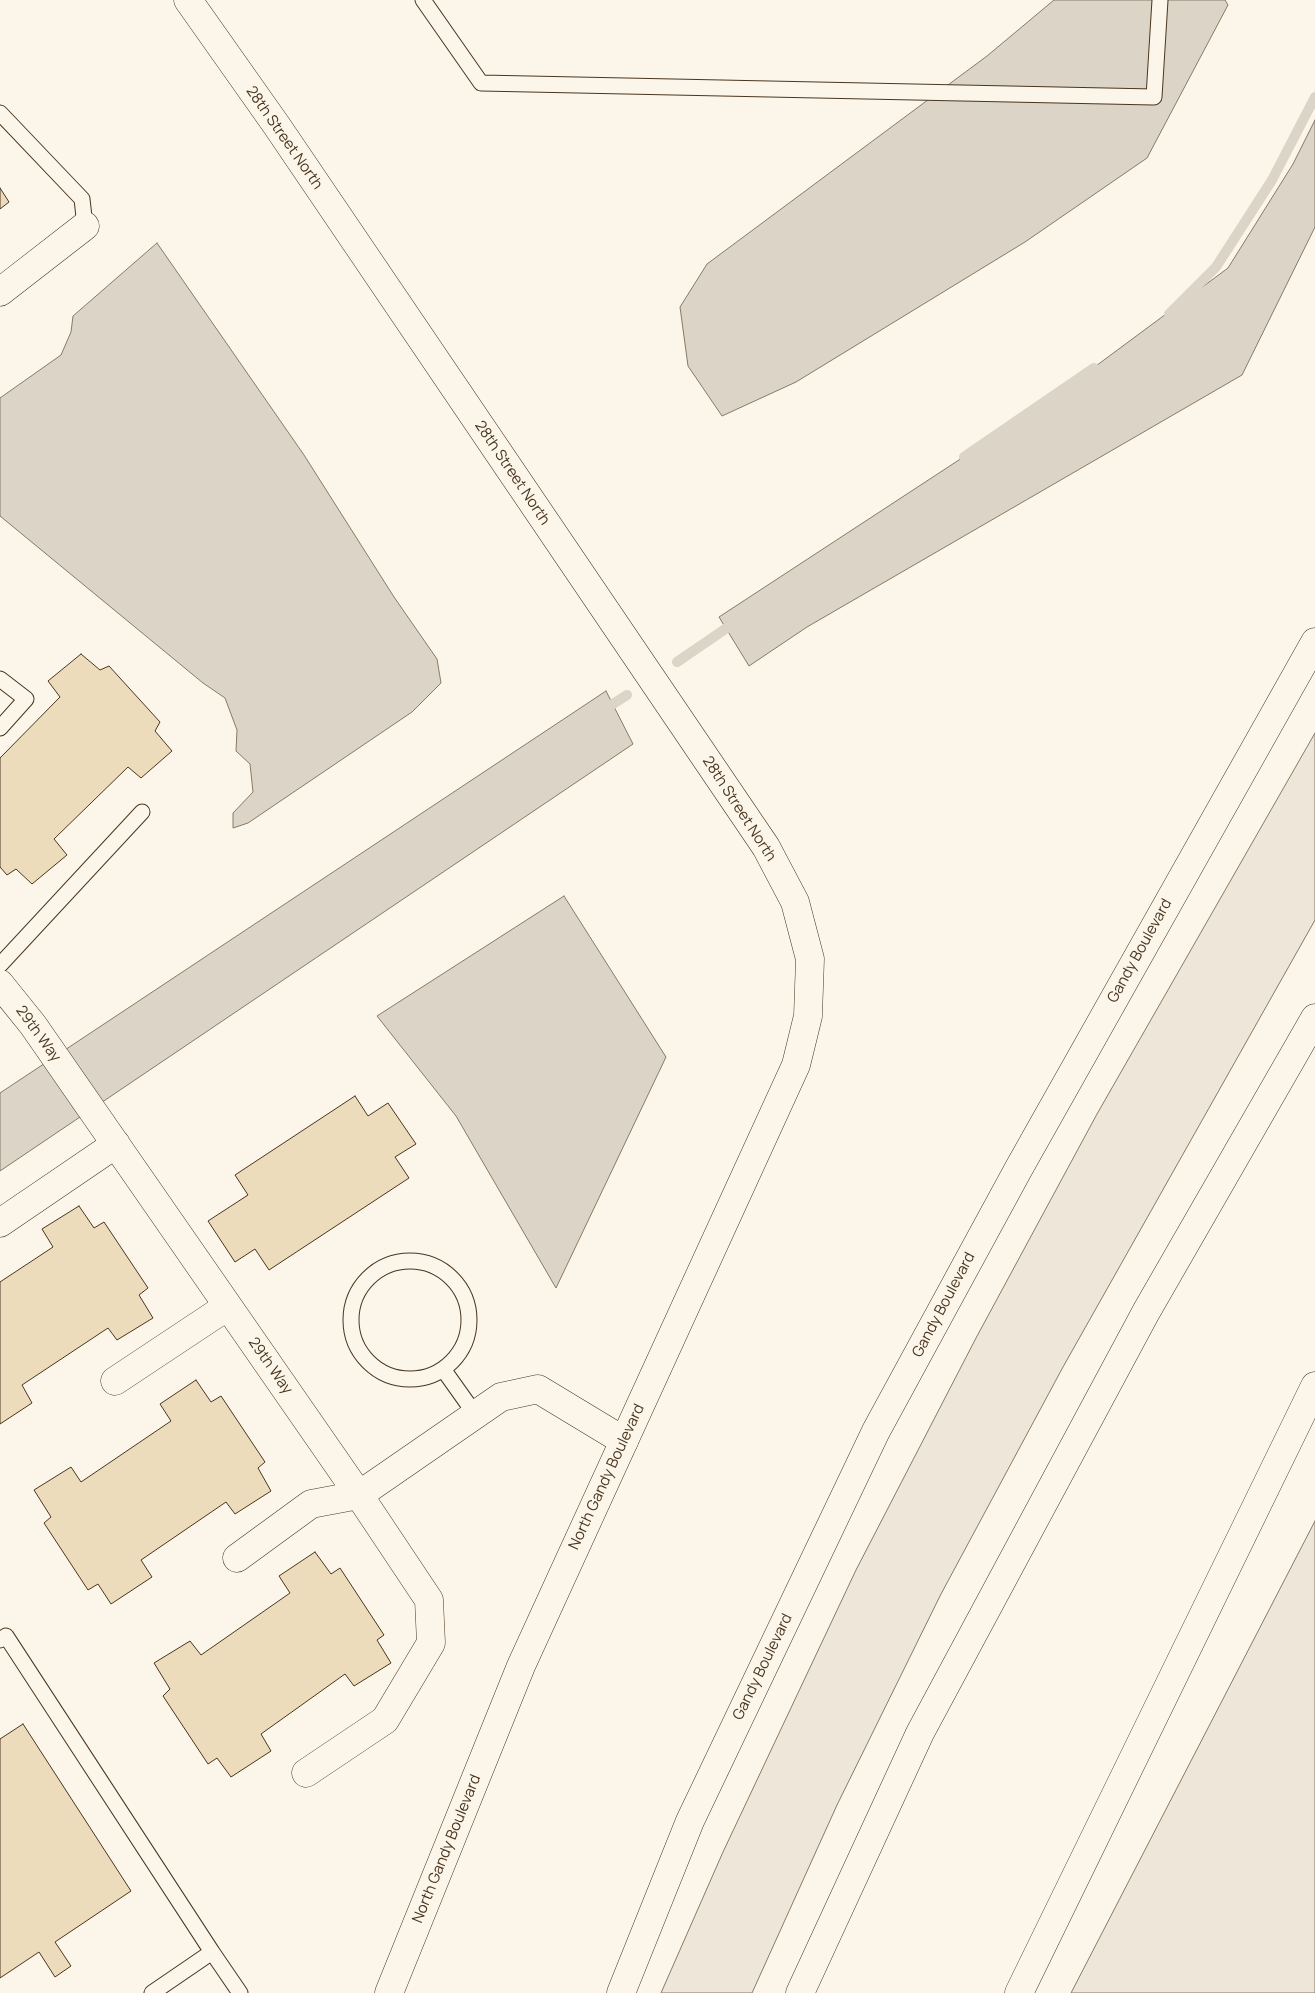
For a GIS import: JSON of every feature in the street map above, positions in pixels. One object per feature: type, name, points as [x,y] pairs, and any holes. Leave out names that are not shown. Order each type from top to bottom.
[{"type":"main road","name":"28th Street North","points":[[188,0],[277,126],[766,847],[795,902],[810,959]]},
{"type":"main road","points":[[0,292],[86,226]]},
{"type":"main road","name":"Gandy Boulevard","points":[[622,1993],[690,1821],[876,1432],[1019,1168],[1315,642]]},
{"type":"main road","name":"North Gandy Boulevard","points":[[389,1993],[521,1666],[796,1065],[808,1016],[810,959]]},
{"type":"main road","name":"29th Way","points":[[0,984],[33,1024],[359,1495],[429,1600],[431,1643],[385,1720],[306,1773]]},
{"type":"main road","points":[[800,1993],[920,1733],[1146,1312],[1315,1018]]},
{"type":"main road","points":[[0,1223],[116,1144]]},
{"type":"main road","points":[[115,1381],[228,1306]]},
{"type":"main road","points":[[1019,1993],[1315,1386]]},
{"type":"main road","points":[[237,1558],[312,1504],[359,1495],[501,1396],[538,1389],[624,1441]]},
{"type":"lane","points":[[423,0],[481,83],[1154,97],[1160,0]]},
{"type":"lane","points":[[0,113],[82,199],[86,226]]},
{"type":"lane","points":[[0,680],[26,699],[0,728]]},
{"type":"lane","points":[[0,965],[142,812]]},
{"type":"lane","points":[[403,1260],[422,1261],[441,1268],[456,1282],[466,1298],[470,1318],[467,1338],[458,1356],[443,1369],[426,1378],[406,1380],[387,1375],[370,1365],[358,1350],[351,1332],[350,1312],[356,1294],[364,1283],[384,1266],[403,1260]]},
{"type":"lane","points":[[443,1369],[475,1414]]},
{"type":"lane","points":[[0,1640],[6,1636],[240,1993]]},
{"type":"lane","points":[[152,1993],[212,1952]]},
{"type":"shaded area","points":[[1054,0],[1225,0],[1228,5],[1147,158],[1025,242],[796,382],[722,416],[688,366],[680,307],[707,264],[987,56]]},
{"type":"shaded area","points":[[1315,120],[1315,227],[1242,375],[807,627],[749,666],[719,617],[1046,403],[1228,268],[1293,164]]},
{"type":"shaded area","points":[[157,243],[304,455],[394,597],[437,659],[441,683],[412,712],[248,823],[233,828],[233,813],[253,792],[250,764],[236,751],[237,730],[225,698],[203,683],[0,516],[0,398],[61,355],[71,332],[73,316]]},
{"type":"shaded area","points":[[606,691],[633,744],[0,1171],[0,1093]]},
{"type":"shaded area","points":[[1315,733],[1315,920],[1063,1367],[941,1594],[837,1805],[752,1993],[661,1993],[723,1852],[856,1570],[976,1338],[1097,1114]]},
{"type":"shaded area","points":[[564,896],[666,1057],[556,1288],[456,1116],[377,1016]]},
{"type":"shaded area","points":[[1315,1521],[1315,1993],[1071,1993]]},
{"type":"building","points":[[0,188],[9,202],[0,209]]},
{"type":"building","points":[[81,654],[100,670],[109,666],[160,722],[155,731],[172,751],[141,778],[128,767],[54,839],[67,855],[32,884],[16,869],[7,875],[0,867],[0,758],[60,697],[48,681]]},
{"type":"building","points":[[355,1096],[368,1116],[388,1103],[416,1144],[395,1157],[409,1178],[269,1270],[255,1249],[235,1262],[208,1221],[248,1195],[235,1175]]},
{"type":"building","points":[[79,1206],[94,1228],[104,1222],[148,1288],[139,1295],[153,1318],[117,1340],[108,1328],[22,1385],[32,1403],[0,1424],[0,1282],[53,1247],[42,1229]]},
{"type":"building","points":[[196,1380],[211,1402],[221,1396],[265,1462],[258,1468],[271,1491],[235,1514],[226,1502],[141,1560],[152,1577],[111,1604],[98,1584],[88,1590],[44,1523],[51,1517],[34,1490],[71,1467],[81,1482],[171,1421],[160,1404]]},
{"type":"building","points":[[315,1552],[331,1574],[340,1568],[384,1635],[377,1640],[391,1663],[354,1686],[345,1674],[261,1734],[271,1751],[231,1777],[217,1758],[208,1764],[163,1696],[170,1689],[154,1663],[190,1641],[201,1655],[290,1593],[279,1576]]},
{"type":"building","points":[[23,1724],[131,1891],[55,1942],[71,1966],[55,1977],[39,1952],[0,1978],[0,1739]]},
{"type":"waterway","points":[[1169,314],[1216,267],[1272,180],[1315,97]]},
{"type":"waterway","points":[[964,457],[1094,368]]},
{"type":"waterway","points":[[677,662],[737,621]]},
{"type":"waterway","points":[[602,711],[627,695]]}]
